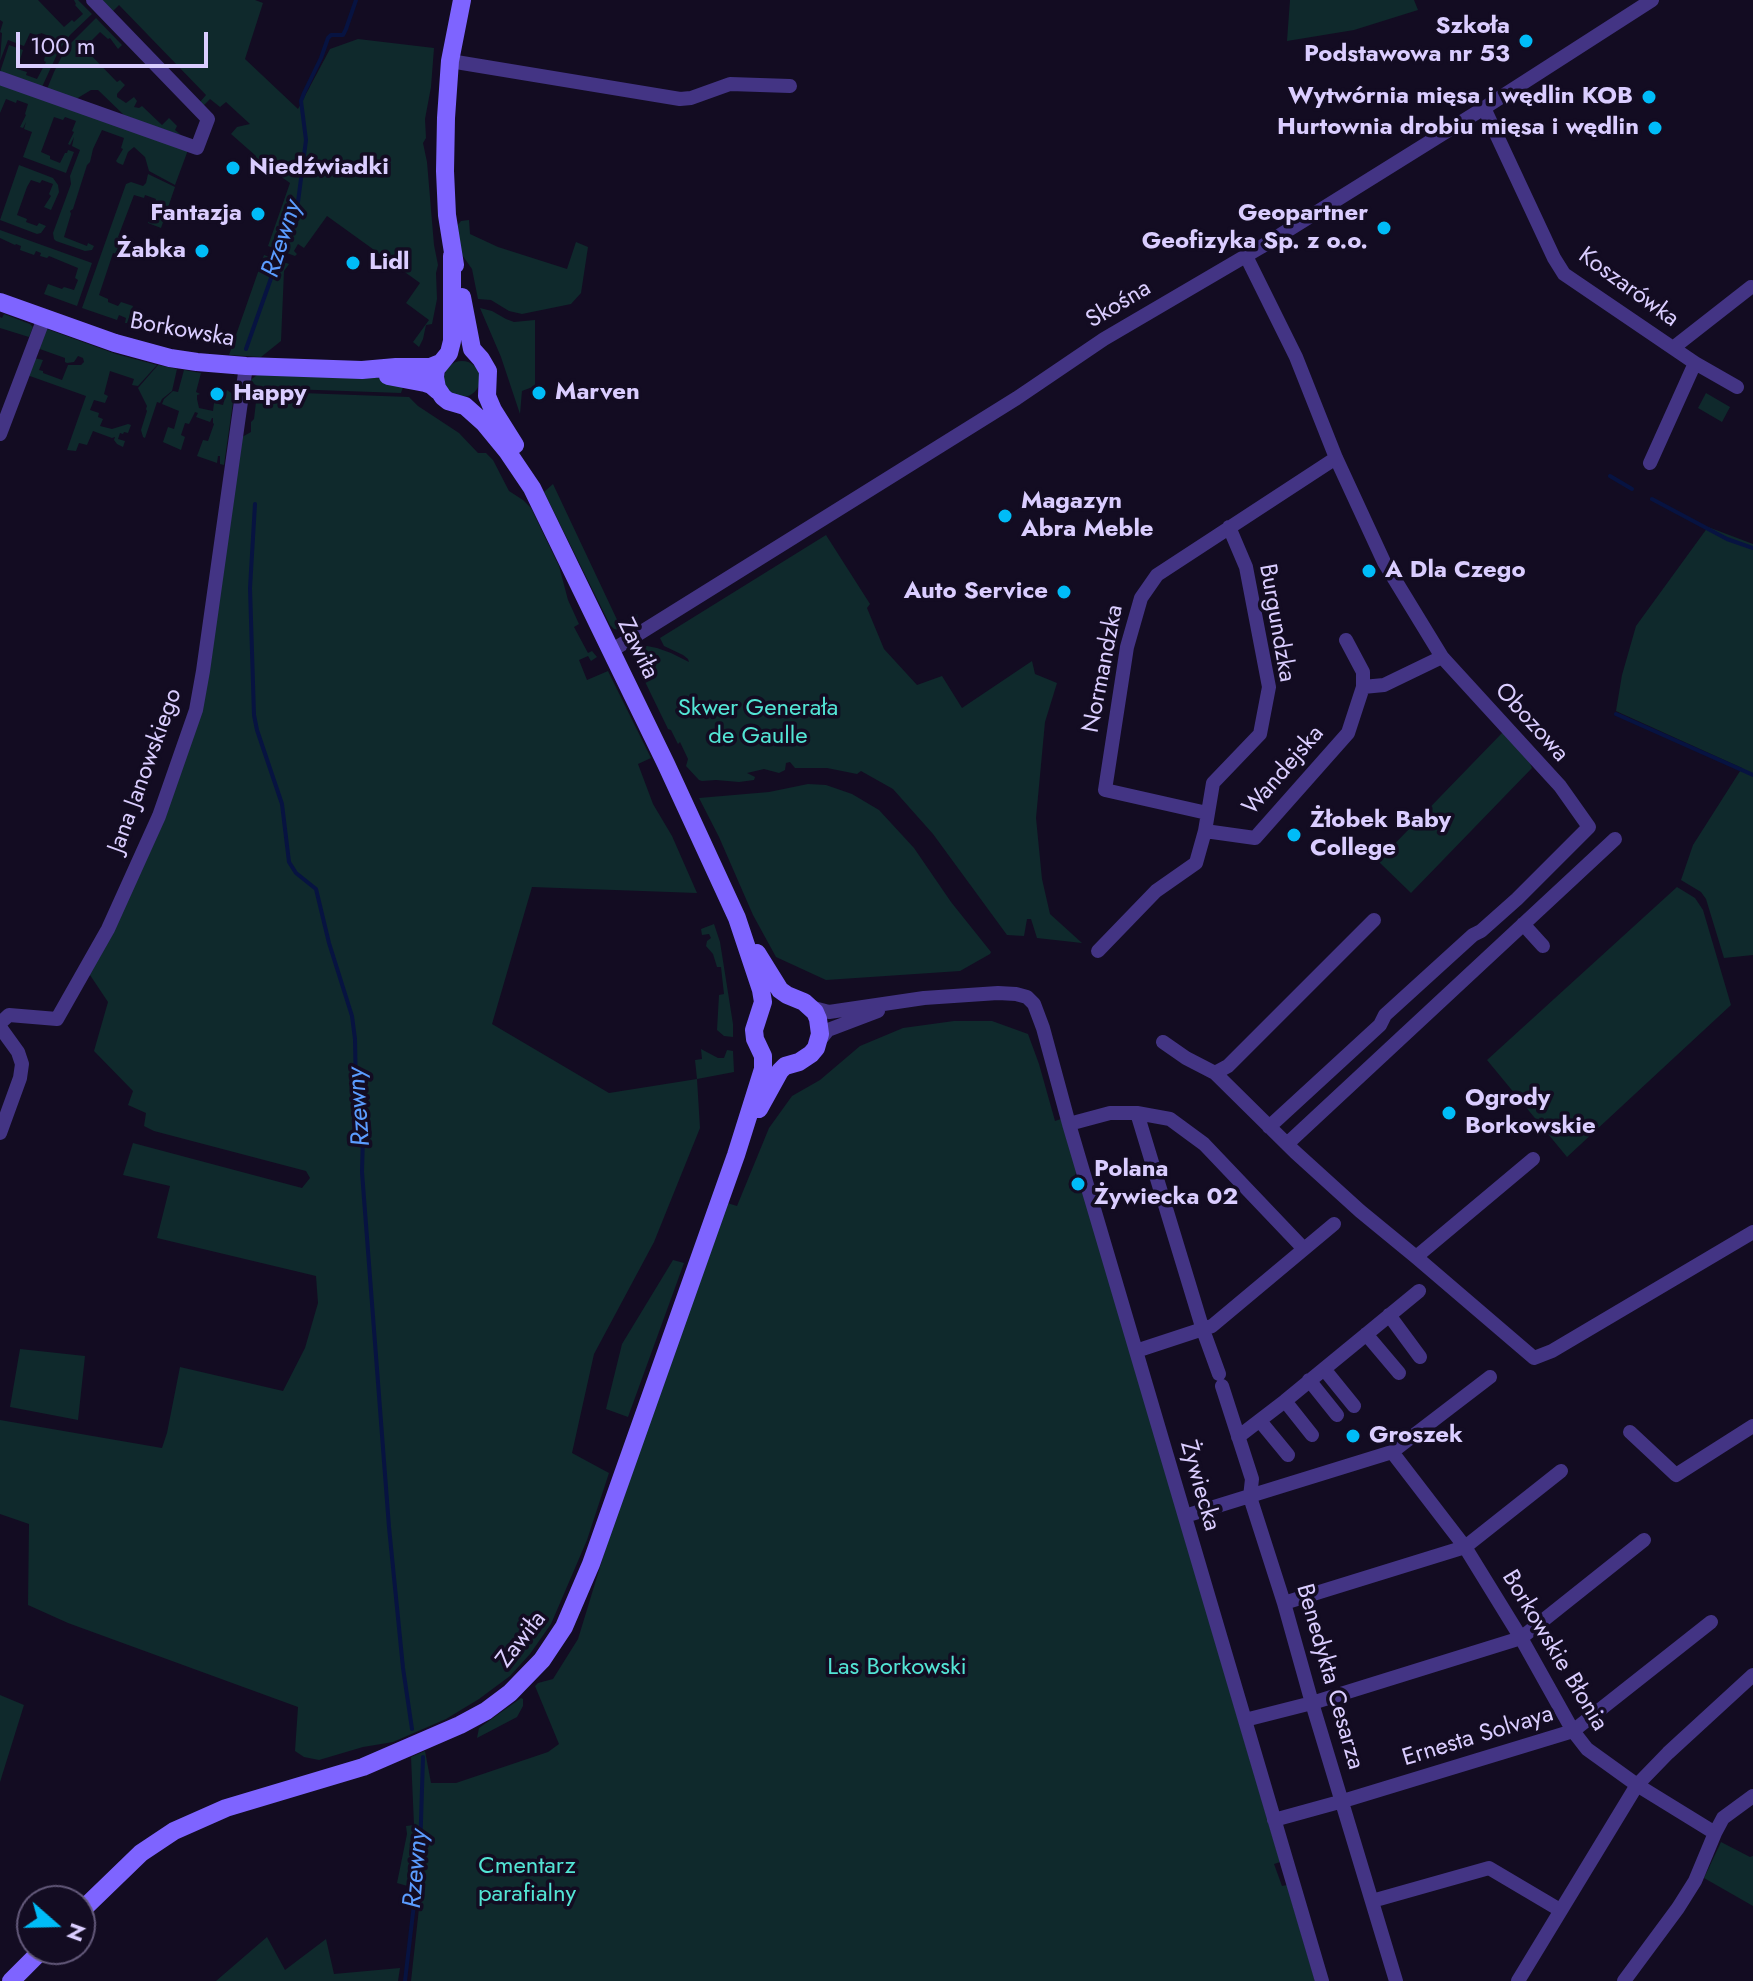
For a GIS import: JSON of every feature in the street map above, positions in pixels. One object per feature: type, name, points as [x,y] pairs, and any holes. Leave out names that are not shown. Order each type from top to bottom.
[{"type":"street","points":[[0,78],[197,148],[208,119],[93,0]]},
{"type":"street","name":"Zawiła","points":[[462,0],[450,61],[445,171],[452,256],[452,338],[435,377],[438,391],[448,401],[475,413],[532,488],[737,918],[778,987],[803,1003],[818,1019],[820,1034],[816,1048],[805,1058],[780,1071],[736,1155]]},
{"type":"street","name":"Skośna","points":[[611,651],[1017,398],[1104,339],[1246,256],[1652,0]]},
{"type":"street","points":[[450,61],[680,99],[730,84],[790,86]]},
{"type":"street","name":"Koszarówka","points":[[1484,108],[1564,274],[1695,363],[1737,387]]},
{"type":"street","name":"Zawiła","points":[[452,256],[470,342],[488,371],[487,396],[529,474],[532,488]]},
{"type":"street","name":"Obozowa","points":[[1246,256],[1296,357],[1336,458],[1384,562],[1442,657],[1560,786],[1589,827],[1517,899],[1385,1015],[1380,1025],[1269,1127]]},
{"type":"street","points":[[1673,348],[1751,287]]},
{"type":"street","name":"Borkowska","points":[[0,302],[115,343],[197,362],[362,370],[423,368],[435,366],[443,359]]},
{"type":"street","points":[[0,434],[44,318]]},
{"type":"street","points":[[443,359],[464,351],[476,355]]},
{"type":"street","points":[[1650,463],[1695,363]]},
{"type":"street","name":"Jana Janowskiego","points":[[0,1133],[22,1064],[18,1052],[0,1025],[9,1015],[57,1019],[108,929],[159,816],[196,710],[246,366]]},
{"type":"street","name":"Borkowska","points":[[362,370],[421,382],[438,391]]},
{"type":"street","points":[[462,405],[481,397],[487,388]]},
{"type":"street","name":"Normandzka","points":[[1207,813],[1105,790],[1127,647],[1141,598],[1157,575],[1336,458]]},
{"type":"street","name":"Burgundzka","points":[[1098,951],[1156,891],[1194,865],[1202,847],[1213,783],[1260,734],[1269,687],[1246,567],[1229,527]]},
{"type":"street","points":[[1346,640],[1363,672],[1363,687],[1384,685],[1442,657]]},
{"type":"street","name":"Wandejska","points":[[1205,831],[1255,838],[1348,733],[1363,687]]},
{"type":"street","points":[[1287,1144],[1615,839]]},
{"type":"street","name":"Zawiła","points":[[96,1897],[141,1853],[174,1831],[226,1808],[363,1767],[486,1711],[510,1693],[542,1660],[564,1627],[581,1590],[736,1155],[763,1069],[754,1030],[763,1002],[761,990],[737,918]]},
{"type":"street","points":[[1215,1073],[1233,1060],[1374,920]]},
{"type":"street","points":[[1523,924],[1543,946]]},
{"type":"street","name":"Żywiecka","points":[[900,1002],[998,993],[1027,997],[1034,1004],[1322,1981]]},
{"type":"street","points":[[759,1014],[764,1007],[779,999],[829,1012],[900,1002]]},
{"type":"street","points":[[819,1041],[832,1028],[900,1002]]},
{"type":"street","points":[[1163,1042],[1215,1073],[1360,1211],[1534,1358],[1552,1351],[1753,1232]]},
{"type":"street","points":[[761,1050],[777,1062],[792,1063]]},
{"type":"street","points":[[1069,1124],[1110,1113],[1137,1113],[1170,1119],[1204,1144],[1304,1249]]},
{"type":"street","name":"Benedykta Cesarza","points":[[1137,1113],[1252,1479],[1250,1497],[1396,1981]]},
{"type":"street","points":[[1416,1257],[1533,1159]]},
{"type":"street","points":[[1136,1351],[1212,1326],[1334,1224]]},
{"type":"street","points":[[1238,1437],[1419,1291]]},
{"type":"street","points":[[1389,1315],[1420,1357]]},
{"type":"street","points":[[1366,1334],[1399,1373]]},
{"type":"street","points":[[1324,1369],[1354,1406]]},
{"type":"street","points":[[1185,1516],[1392,1452],[1490,1377]]},
{"type":"street","points":[[1309,1380],[1337,1415]]},
{"type":"street","points":[[1285,1401],[1312,1435]]},
{"type":"street","points":[[1260,1421],[1288,1455]]},
{"type":"street","points":[[1630,1432],[1676,1475],[1753,1426]]},
{"type":"street","name":"Borkowskie Błonia","points":[[1392,1452],[1465,1547],[1573,1731],[1587,1749],[1637,1785],[1715,1833]]},
{"type":"street","points":[[1284,1603],[1465,1547],[1561,1471]]},
{"type":"street","points":[[1245,1720],[1312,1703],[1521,1638],[1644,1540]]},
{"type":"street","name":"Ernesta Solvaya","points":[[1274,1820],[1573,1731],[1711,1622]]},
{"type":"street","points":[[1518,1981],[1637,1785],[1753,1675]]},
{"type":"street","points":[[1624,1981],[1695,1881],[1723,1818],[1753,1796]]},
{"type":"street","points":[[1372,1901],[1489,1868],[1560,1910]]},
{"type":"street","points":[[11,1981],[27,1965]]},
{"type":"green space","points":[[0,0],[38,0],[64,27],[83,14],[74,0],[78,0],[92,14],[59,50],[42,87],[0,72],[9,45],[23,50],[17,69],[37,79],[46,62],[52,37],[30,33],[24,46],[8,40],[0,61],[3,22],[0,20]]},
{"type":"green space","points":[[100,0],[255,0],[263,3],[245,59],[298,109],[330,49],[358,39],[434,48],[425,119],[426,138],[423,143],[438,265],[437,299],[432,324],[426,325],[419,347],[413,342],[429,320],[406,303],[420,283],[327,216],[304,248],[298,244],[295,256],[268,246],[290,183],[256,159],[231,134],[237,127],[250,124],[226,102],[220,107],[210,99],[203,106],[200,102],[206,95],[119,5],[112,12]]},
{"type":"green space","points":[[1290,0],[1414,0],[1418,10],[1354,30],[1287,41]]},
{"type":"green space","points":[[96,18],[122,45],[118,49],[110,38],[100,32],[86,50],[117,82],[120,80],[125,85],[117,97],[126,103],[134,97],[137,101],[134,107],[142,106],[162,125],[169,118],[181,135],[126,117],[98,90],[91,90],[76,99],[47,89],[66,48]]},
{"type":"green space","points":[[0,83],[188,150],[175,185],[149,171],[145,157],[134,147],[128,152],[123,165],[118,163],[116,161],[123,149],[124,138],[102,130],[70,211],[64,237],[94,246],[92,250],[85,251],[56,241],[53,233],[80,150],[72,146],[74,137],[68,144],[76,121],[54,117],[41,152],[60,163],[68,150],[74,152],[66,173],[23,157],[32,132],[24,129],[26,122],[23,128],[20,127],[28,104],[6,99],[0,113]]},
{"type":"green space","points":[[19,165],[53,178],[58,185],[59,192],[51,210],[44,207],[51,196],[53,184],[31,180],[17,215],[27,219],[26,222],[46,226],[41,233],[0,220]]},
{"type":"green space","points":[[148,174],[175,187],[161,228],[148,223],[156,199],[134,195],[118,237],[121,238],[116,254],[113,253],[99,295],[118,306],[121,302],[133,306],[125,323],[126,318],[119,315],[117,320],[82,308],[126,184],[131,182],[143,186]]},
{"type":"green space","points":[[469,220],[470,234],[498,247],[567,269],[576,242],[588,247],[581,293],[571,304],[522,314],[509,311],[491,300],[478,299],[472,269],[460,252],[457,226],[461,221]]},
{"type":"green space","points":[[0,230],[92,263],[77,306],[44,294],[48,284],[74,290],[78,268],[49,256],[40,256],[41,253],[36,251],[34,255],[20,250],[21,246],[0,238]]},
{"type":"green space","points":[[264,255],[289,264],[284,271],[281,341],[261,357],[229,355]]},
{"type":"green space","points":[[480,308],[514,322],[535,320],[535,386],[522,391],[520,414],[501,357]]},
{"type":"green space","points":[[4,314],[30,324],[33,327],[29,337],[0,328],[0,317]]},
{"type":"green space","points":[[47,329],[157,365],[138,386],[132,385],[134,379],[110,371],[105,403],[94,400],[90,410],[99,413],[98,417],[103,419],[100,426],[112,429],[131,425],[128,433],[120,433],[118,439],[125,441],[123,447],[117,444],[115,437],[93,431],[87,445],[79,443],[76,451],[67,450],[86,396],[27,375],[34,358],[43,360],[39,370],[62,380],[68,365],[84,362],[78,356],[74,362],[67,363],[65,358],[37,348]]},
{"type":"green space","points":[[462,361],[475,366],[480,379],[475,392],[462,397],[449,392],[444,379],[449,366]]},
{"type":"green space","points":[[158,365],[177,369],[172,391],[160,403],[157,402],[145,438],[141,430],[147,406],[138,388]]},
{"type":"green space","points":[[184,370],[201,373],[196,392],[200,394],[197,395],[199,408],[213,411],[214,403],[223,405],[227,390],[234,395],[224,465],[220,464],[220,456],[217,463],[197,456],[203,440],[208,441],[213,418],[210,422],[196,417],[198,413],[195,412],[189,424],[185,423],[181,450],[163,442],[168,427],[174,429],[179,411],[162,404],[173,391],[178,392]]},
{"type":"green space","points":[[257,375],[375,377],[404,384],[401,393],[261,388],[249,381]]},
{"type":"green space","points":[[248,391],[409,397],[459,433],[478,453],[486,453],[493,460],[509,491],[531,508],[559,566],[568,600],[579,624],[574,627],[588,653],[592,651],[597,657],[591,661],[588,656],[579,660],[587,680],[608,671],[651,758],[638,764],[653,804],[672,836],[697,893],[532,887],[492,1024],[609,1093],[697,1079],[700,1128],[654,1242],[594,1354],[572,1453],[609,1473],[587,1540],[551,1624],[510,1676],[446,1719],[393,1742],[319,1760],[304,1757],[295,1751],[298,1707],[68,1623],[28,1605],[29,1524],[0,1514],[0,1420],[162,1448],[180,1367],[283,1391],[305,1348],[318,1303],[316,1276],[157,1238],[170,1186],[123,1175],[133,1143],[302,1188],[310,1178],[306,1171],[144,1126],[146,1113],[128,1105],[133,1091],[94,1051],[108,1002],[88,972],[196,726],[242,437],[251,432],[254,419],[256,402],[245,400]]},
{"type":"green space","points":[[1706,393],[1730,407],[1722,422],[1698,408]]},
{"type":"green space","points":[[553,484],[620,626],[637,614],[638,618],[620,630],[610,625],[544,492]]},
{"type":"green space","points":[[1708,527],[1753,544],[1753,955],[1724,958],[1706,899],[1701,892],[1681,880],[1693,845],[1742,768],[1616,711],[1622,675],[1636,626]]},
{"type":"green space","name":"Skwer Generała de Gaulle","points":[[826,535],[870,604],[867,608],[884,649],[917,685],[942,676],[962,708],[1032,661],[1035,674],[1057,683],[1045,722],[1036,818],[1042,879],[1050,914],[1082,943],[1037,938],[1031,919],[1027,919],[1024,936],[1007,935],[933,834],[893,789],[861,771],[857,774],[827,768],[795,768],[790,762],[779,773],[764,769],[747,773],[755,777],[754,780],[702,781],[686,766],[688,759],[680,742],[678,744],[668,729],[632,655],[633,651],[642,645],[689,662],[683,655],[664,646],[660,638]]},
{"type":"green space","points":[[1503,732],[1527,756],[1532,768],[1411,893],[1378,861]]},
{"type":"green space","points":[[808,784],[826,785],[852,794],[879,810],[914,848],[990,954],[960,971],[826,980],[776,957],[699,798],[769,792]]},
{"type":"green space","points":[[1677,887],[1695,898],[1703,910],[1731,1005],[1567,1157],[1487,1060]]},
{"type":"green space","points":[[714,924],[720,942],[733,1037],[724,1036],[717,1030],[719,995],[724,994],[721,967],[717,967],[713,954],[706,946],[711,938],[709,934],[702,935],[701,929]]},
{"type":"green space","name":"Las Borkowski","points":[[954,1021],[992,1021],[1028,1034],[1055,1121],[1061,1119],[1079,1189],[1082,1189],[1280,1862],[1274,1864],[1282,1886],[1287,1885],[1315,1981],[411,1981],[421,1890],[397,1883],[406,1826],[414,1825],[411,1757],[425,1751],[431,1783],[456,1783],[548,1752],[559,1744],[535,1686],[553,1679],[578,1639],[611,1531],[724,1202],[737,1206],[769,1128],[792,1096],[820,1080],[860,1046],[903,1028]]},
{"type":"green space","points":[[701,1049],[718,1058],[724,1058],[727,1050],[733,1051],[734,1072],[697,1079],[695,1060],[702,1059]]},
{"type":"green space","points":[[673,1260],[684,1263],[628,1417],[606,1409],[622,1344]]},
{"type":"green space","points":[[20,1349],[85,1356],[78,1420],[10,1407]]},
{"type":"green space","points":[[0,1695],[24,1705],[0,1782]]},
{"type":"green space","points":[[521,1698],[523,1706],[517,1717],[477,1738],[479,1728]]},
{"type":"green space","points":[[1721,1842],[1753,1856],[1753,1906],[1704,1878]]},
{"type":"green space","points":[[267,1937],[285,1970],[326,1939],[334,1974],[400,1968],[398,1981],[216,1981]]},
{"type":"waterway","name":"Rzewny","points":[[246,349],[298,202],[306,140],[301,101],[328,38],[343,35],[356,0]]},
{"type":"waterway","points":[[1610,476],[1632,489]]},
{"type":"waterway","points":[[1652,499],[1727,539],[1753,548]]},
{"type":"waterway","name":"Rzewny","points":[[255,504],[250,588],[254,715],[282,804],[289,862],[296,873],[316,889],[352,1016],[355,1039],[356,1094],[361,1106],[362,1172],[389,1527],[412,1729]]},
{"type":"waterway","points":[[1616,714],[1753,775]]},
{"type":"waterway","name":"Rzewny","points":[[405,1981],[420,1853],[423,1757]]},
{"type":"place","name":"Szkoła Podstawowa nr 53","points":[[1526,41]]},
{"type":"place","name":"Wytwórnia mięsa i wędlin KOB","points":[[1649,97]]},
{"type":"place","name":"Hurtownia drobiu mięsa i wędlin","points":[[1655,128]]},
{"type":"place","name":"Niedźwiadki","points":[[233,168]]},
{"type":"place","name":"Fantazja","points":[[258,214]]},
{"type":"place","name":"Geopartner Geofizyka Sp. z o.o.","points":[[1384,228]]},
{"type":"place","name":"Żabka","points":[[202,251]]},
{"type":"place","name":"Lidl","points":[[353,263]]},
{"type":"place","name":"Marven","points":[[539,393]]},
{"type":"place","name":"Happy","points":[[217,394]]},
{"type":"place","name":"Magazyn Abra Meble","points":[[1005,516]]},
{"type":"place","name":"A Dla Czego","points":[[1369,571]]},
{"type":"place","name":"Auto Service","points":[[1064,592]]},
{"type":"place","name":"Żłobek Baby College","points":[[1294,835]]},
{"type":"place","name":"Ogrody Borkowskie","points":[[1449,1113]]},
{"type":"place","name":"Polana Żywiecka 02","points":[[1078,1184]]},
{"type":"place","name":"Groszek","points":[[1353,1436]]},
{"type":"park label","name":"Cmentarz parafialny","points":[[527,1881]]}]
